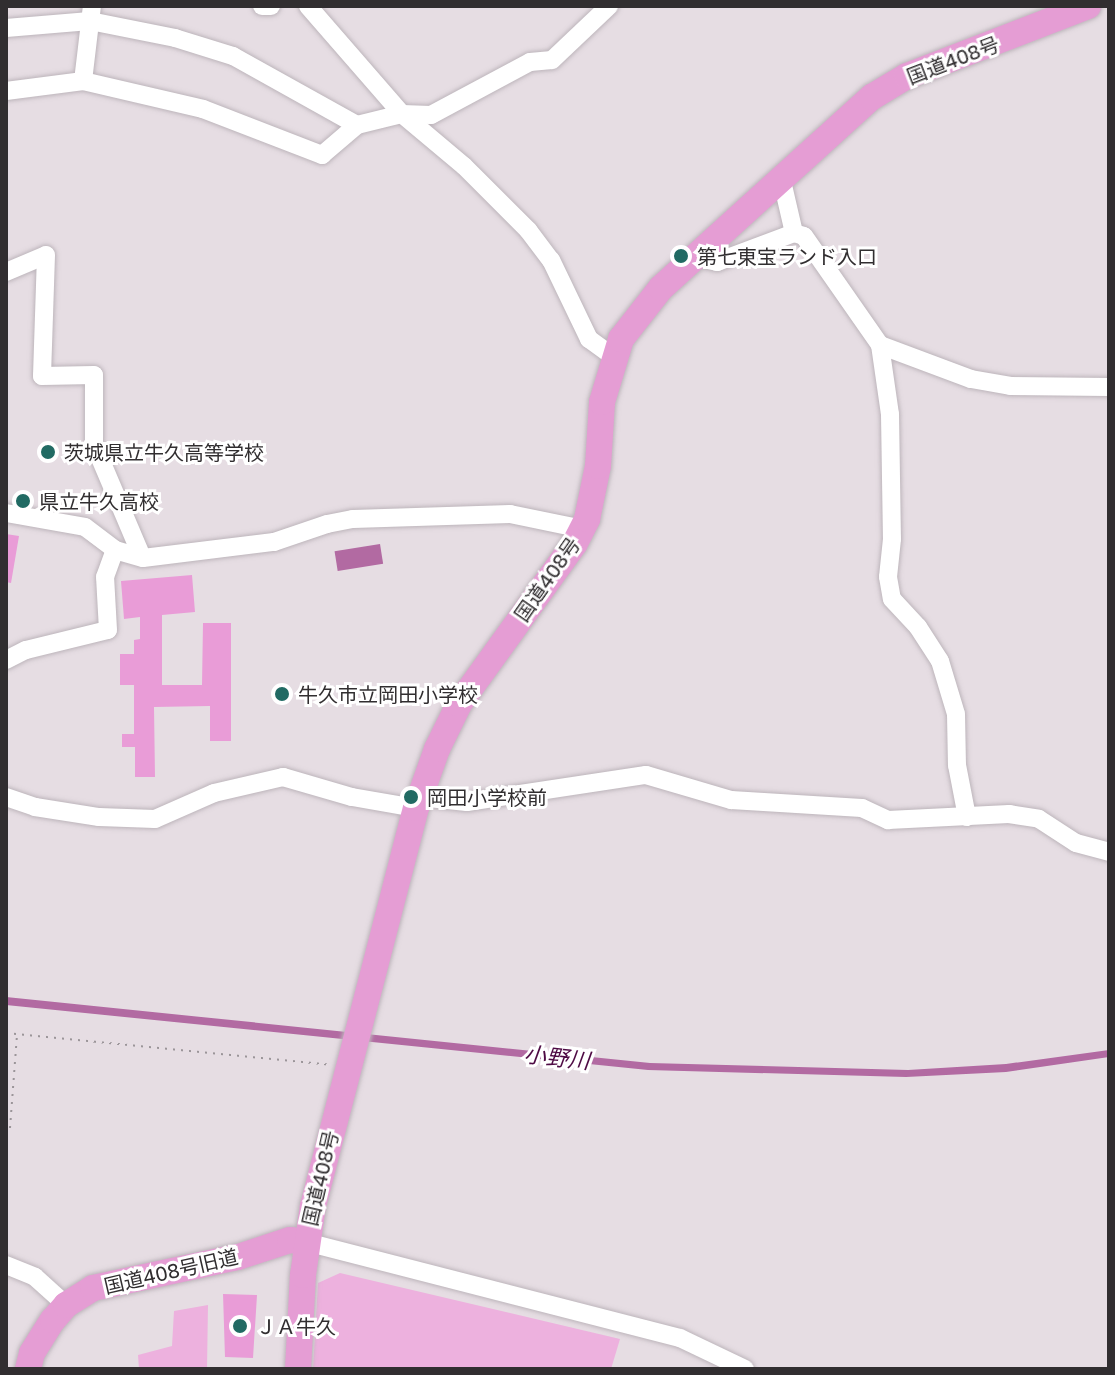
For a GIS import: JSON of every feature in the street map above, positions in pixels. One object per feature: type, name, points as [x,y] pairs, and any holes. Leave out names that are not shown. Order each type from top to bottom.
[{"type":"highway","name":"国道408号","points":[[298,1369],[306,1242],[347,1067],[418,802],[459,704],[583,529],[593,496],[602,402],[614,357],[645,305],[845,120],[890,85],[1088,6]]},
{"type":"highway","name":"国道408号旧道","points":[[28,1369],[39,1339],[66,1305],[102,1284],[238,1257],[290,1240],[306,1242]]},
{"type":"street","points":[[262,6],[271,6]]},
{"type":"street","points":[[308,6],[402,114],[464,166],[528,230],[551,260],[589,339],[614,357]]},
{"type":"street","points":[[6,91],[83,81],[203,109],[322,155],[357,125],[402,114],[431,115],[530,62],[552,60],[609,6]]},
{"type":"street","points":[[6,28],[91,14],[233,56],[357,125]]},
{"type":"street","points":[[83,81],[91,14]]},
{"type":"street","points":[[782,181],[794,233]]},
{"type":"street","points":[[694,257],[717,262],[794,233],[804,236],[880,345],[890,414],[892,539],[888,577],[892,599],[918,627],[940,661],[956,714],[957,765],[967,817]]},
{"type":"street","points":[[6,272],[46,255],[42,376],[94,375],[94,444],[142,557]]},
{"type":"street","points":[[880,345],[971,379],[997,384],[1109,387]]},
{"type":"street","points":[[7,511],[85,527],[115,550],[142,557],[274,542],[353,519],[510,514],[583,529]]},
{"type":"street","points":[[6,660],[26,650],[108,630],[105,577],[115,550]]},
{"type":"street","points":[[6,797],[35,807],[99,817],[155,819],[214,793],[283,777],[352,797],[467,802],[646,775],[731,800],[862,808],[888,820],[1009,814],[1039,819],[1076,843],[1109,852]]},
{"type":"street","points":[[306,1242],[680,1338],[745,1369]]},
{"type":"street","points":[[6,1265],[35,1277],[66,1305]]},
{"type":"path","points":[[6,1033],[347,1067]]},
{"type":"path","points":[[6,1134],[10,1128],[17,1034]]},
{"type":"shaded area","points":[[340,1273],[620,1339],[611,1369],[313,1369],[318,1283]]},
{"type":"shaded area","points":[[208,1305],[207,1369],[139,1369],[138,1355],[172,1346],[174,1311]]},
{"type":"water","points":[[380,544],[383,564],[338,571],[335,551]]},
{"type":"water","name":"小野川","points":[[6,997],[650,1063],[908,1070],[1006,1064],[1109,1050],[1109,1057],[1006,1072],[906,1077],[648,1070],[6,1005]]},
{"type":"building","points":[[6,534],[19,536],[11,583],[6,582]]},
{"type":"building","points":[[192,575],[195,612],[162,615],[162,685],[202,685],[203,623],[231,623],[231,741],[210,741],[210,706],[154,707],[155,777],[135,777],[135,747],[122,747],[122,734],[134,734],[134,685],[120,685],[120,654],[134,654],[134,640],[140,639],[140,617],[124,619],[121,581]]},
{"type":"building","name":"ＪＡ牛久","points":[[223,1294],[257,1295],[253,1358],[225,1357]]},
{"type":"place","name":"第七東宝ランド入口","points":[[681,256]]},
{"type":"place","name":"茨城県立牛久高等学校","points":[[48,452]]},
{"type":"place","name":"県立牛久高校","points":[[23,501]]},
{"type":"place","name":"牛久市立岡田小学校","points":[[282,694]]},
{"type":"place","name":"岡田小学校前","points":[[411,797]]},
{"type":"place","name":"ＪＡ牛久","points":[[240,1326]]}]
